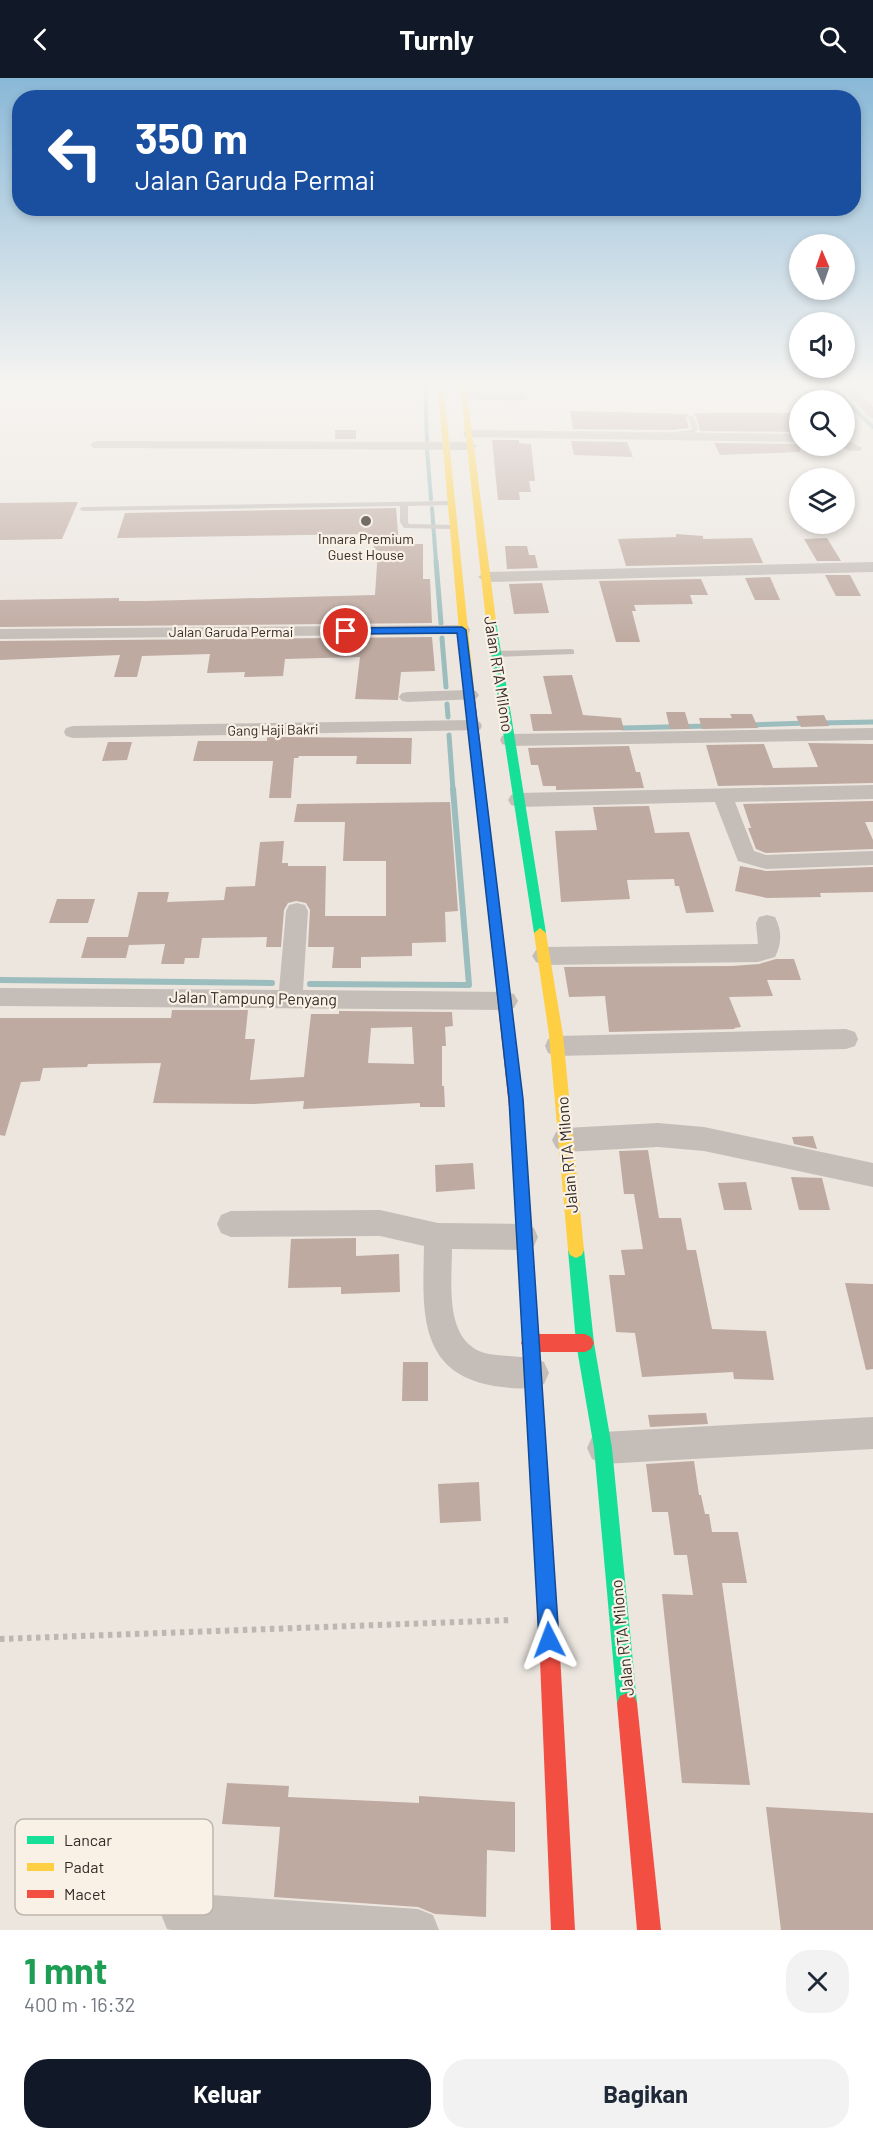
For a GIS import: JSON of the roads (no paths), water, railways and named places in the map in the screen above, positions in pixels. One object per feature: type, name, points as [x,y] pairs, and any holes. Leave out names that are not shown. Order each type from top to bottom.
[{"type":"highway","name":"Jalan RTA Milono","points":[[448,470],[462,630],[516,1099],[548,1619],[563,1930]]},
{"type":"highway","name":"Jalan RTA Milono","points":[[473,470],[495,654],[557,1046],[585,1343],[603,1448],[649,1930]]},
{"type":"highway","points":[[530,1343],[585,1343]]},
{"type":"street","points":[[486,578],[873,567]]},
{"type":"street","name":"Jalan Garuda Permai","points":[[0,634],[462,630]]},
{"type":"street","points":[[408,697],[470,695]]},
{"type":"street","name":"Gang Haji Bakri","points":[[73,732],[473,726]]},
{"type":"street","points":[[509,740],[873,734]]},
{"type":"street","points":[[518,800],[873,792]]},
{"type":"street","points":[[723,795],[742,851],[752,859],[766,862],[873,858]]},
{"type":"street","points":[[290,998],[297,911]]},
{"type":"street","points":[[544,956],[758,953],[767,951],[770,943],[767,923]]},
{"type":"street","name":"Jalan Tampung Penyang","points":[[0,997],[506,1001]]},
{"type":"street","points":[[557,1046],[846,1040]]},
{"type":"street","points":[[565,1140],[658,1135],[704,1139],[873,1175]]},
{"type":"street","points":[[231,1224],[380,1223],[438,1236],[524,1237]]},
{"type":"street","points":[[438,1236],[439,1326],[448,1345],[464,1361],[483,1368],[533,1373]]},
{"type":"street","points":[[603,1448],[873,1433]]},
{"type":"street","points":[[197,1915],[418,1930]]},
{"type":"lane","points":[[83,509],[451,503]]},
{"type":"lane","points":[[404,504],[404,522],[407,526],[453,527]]},
{"type":"lane","points":[[495,654],[572,652]]},
{"type":"waterway","points":[[429,470],[431,499]]},
{"type":"waterway","points":[[432,508],[436,562]]},
{"type":"waterway","points":[[436,561],[441,623]]},
{"type":"waterway","points":[[442,638],[446,687]]},
{"type":"waterway","points":[[447,704],[448,717]]},
{"type":"waterway","points":[[820,723],[873,722]]},
{"type":"waterway","points":[[748,725],[808,723]]},
{"type":"waterway","points":[[622,728],[709,726]]},
{"type":"waterway","points":[[449,735],[453,790]]},
{"type":"waterway","points":[[310,984],[469,985],[453,789]]},
{"type":"waterway","points":[[0,980],[272,983]]},
{"type":"place","name":"Innara Premium Guest House","points":[[366,521]]}]
